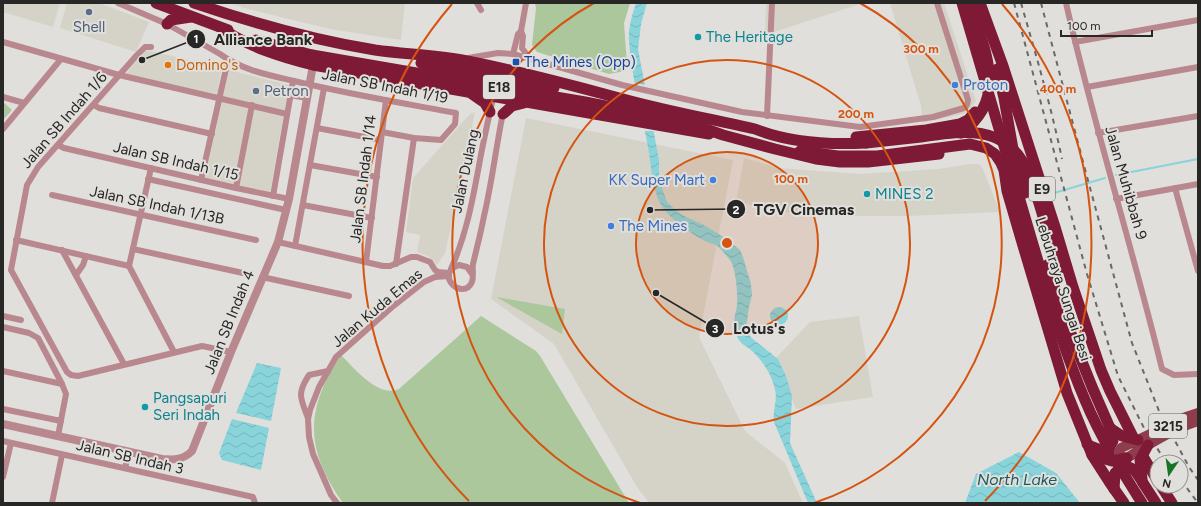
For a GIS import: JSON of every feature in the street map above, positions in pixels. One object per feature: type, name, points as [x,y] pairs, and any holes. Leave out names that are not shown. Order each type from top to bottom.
[{"type":"highway","name":"E18","points":[[156,3],[221,28],[313,60],[593,104],[686,122]]},
{"type":"highway","name":"E18","points":[[194,3],[237,18],[293,34],[375,50],[461,60],[570,84],[622,99],[755,129]]},
{"type":"highway","name":"Lebuhraya Sungai Besi","points":[[962,3],[1068,357],[1085,401],[1102,435],[1128,482],[1142,503]]},
{"type":"highway","points":[[686,122],[703,124],[800,145],[839,149],[872,149],[919,144],[954,136],[966,129],[980,114],[987,101],[990,85],[989,64],[970,3]]},
{"type":"highway","points":[[981,6],[983,27],[1000,80],[1013,149],[1048,268],[1061,308],[1087,376],[1110,428],[1112,441],[1107,449],[1098,450],[1087,444]]},
{"type":"highway","name":"Lebuhraya Sungai Besi","points":[[981,6],[1003,66],[1101,370],[1110,391],[1149,466]]},
{"type":"highway","points":[[167,24],[171,20],[193,17]]},
{"type":"highway","points":[[237,18],[254,26],[293,39],[332,48],[479,73],[611,99],[622,99]]},
{"type":"highway","points":[[313,60],[390,79],[470,91],[808,152],[838,156],[877,156],[962,144],[976,144],[991,151],[998,158],[1004,170],[1007,191]]},
{"type":"highway","points":[[755,129],[815,135],[857,137],[926,130],[960,124],[971,117],[981,103],[980,63]]},
{"type":"highway","points":[[470,91],[482,89],[485,83],[484,78],[479,73]]},
{"type":"highway","points":[[535,103],[526,98],[524,93],[527,86],[531,84],[538,85]]},
{"type":"highway","points":[[470,91],[482,99],[489,108],[490,112]]},
{"type":"highway","points":[[503,114],[516,104],[535,103]]},
{"type":"highway","points":[[686,122],[701,128],[774,149],[829,161],[876,162],[963,151],[979,152],[989,157],[995,164],[1007,191],[1067,393],[1092,455],[1124,503]]},
{"type":"highway","points":[[755,129],[773,135],[810,142],[834,144],[866,143],[967,131],[983,133],[1006,144],[1019,156],[1027,170],[1087,348],[1090,356],[1101,370]]},
{"type":"highway","points":[[1050,240],[1050,249],[1066,312],[1066,320]]},
{"type":"highway","points":[[1037,256],[1037,273],[1041,296],[1040,302]]},
{"type":"highway","points":[[1110,428],[1122,436],[1143,443],[1140,464],[1143,483]]},
{"type":"highway","points":[[1092,455],[1112,461],[1127,458]]},
{"type":"highway","points":[[1114,489],[1115,473],[1122,467],[1128,467],[1134,470],[1156,503]]},
{"type":"highway","points":[[1166,494],[1172,503]]},
{"type":"main road","name":"3215","points":[[1143,443],[1186,417],[1198,413]]},
{"type":"main road","name":"3215","points":[[1143,443],[1198,421]]},
{"type":"main road","points":[[1127,458],[1119,456],[1118,454],[1120,450],[1143,443]]},
{"type":"street","name":"Jalan SB Indah 1/19","points":[[118,3],[167,24],[228,60],[253,71],[309,85],[456,113],[455,124],[442,140],[414,138]]},
{"type":"street","points":[[478,3],[481,10]]},
{"type":"street","points":[[513,54],[518,34],[521,31],[526,3]]},
{"type":"street","points":[[767,116],[772,3]]},
{"type":"street","points":[[461,60],[498,53],[513,54],[622,85],[742,112],[860,127],[933,117],[964,108],[967,104],[968,100],[937,3]]},
{"type":"street","name":"Jalan Muhibbah 9","points":[[1066,3],[1086,88],[1141,284],[1162,369],[1174,375],[1198,374]]},
{"type":"street","points":[[1075,42],[1198,20]]},
{"type":"street","points":[[521,31],[524,36],[522,48],[530,59]]},
{"type":"street","points":[[3,42],[120,75],[287,114]]},
{"type":"street","name":"Jalan SB Indah 1/6","points":[[11,270],[27,185],[38,167],[145,47],[151,47]]},
{"type":"street","points":[[3,129],[61,59]]},
{"type":"street","points":[[201,180],[228,60]]},
{"type":"street","name":"Jalan SB Indah 4","points":[[3,424],[129,452],[173,460],[180,460],[192,451],[231,352],[278,242],[289,199],[313,60]]},
{"type":"street","points":[[1086,88],[1198,67]]},
{"type":"street","name":"Jalan Dulang","points":[[450,273],[461,248],[472,204],[498,77]]},
{"type":"street","name":"Jalan Dulang","points":[[472,274],[472,267],[511,79]]},
{"type":"street","points":[[273,196],[293,81]]},
{"type":"street","points":[[295,246],[324,88]]},
{"type":"street","points":[[290,95],[307,98]]},
{"type":"street","points":[[3,96],[24,103]]},
{"type":"street","name":"Jalan SB Indah 1/14","points":[[366,262],[386,100]]},
{"type":"street","points":[[94,105],[99,108],[212,134]]},
{"type":"street","points":[[236,188],[252,105]]},
{"type":"street","points":[[1098,133],[1198,116]]},
{"type":"street","points":[[317,128],[381,140]]},
{"type":"street","points":[[382,132],[414,138],[396,264]]},
{"type":"street","name":"Jalan SB Indah 1/15","points":[[58,145],[64,148],[289,199]]},
{"type":"street","points":[[480,161],[493,164]]},
{"type":"street","points":[[310,165],[377,177]]},
{"type":"street","points":[[151,168],[129,266],[174,352]]},
{"type":"street","points":[[148,179],[286,210]]},
{"type":"street","points":[[1116,199],[1198,184]]},
{"type":"street","points":[[1175,188],[1198,271]]},
{"type":"street","name":"Jalan SB Indah 1/13B","points":[[52,196],[256,240]]},
{"type":"street","points":[[302,205],[372,218]]},
{"type":"street","points":[[16,240],[129,266]]},
{"type":"street","points":[[278,242],[387,266],[396,264],[410,257],[417,257],[430,262],[435,270],[450,273]]},
{"type":"street","points":[[133,249],[243,273]]},
{"type":"street","points":[[62,250],[124,364]]},
{"type":"street","points":[[76,275],[83,265],[86,256]]},
{"type":"street","points":[[463,265],[470,270],[472,274],[471,283],[468,286],[458,288],[451,284],[450,273],[455,266],[463,265]]},
{"type":"street","points":[[3,269],[11,270],[66,372],[71,375],[78,376],[202,346],[231,352]]},
{"type":"street","name":"Jalan Kuda Emas","points":[[337,503],[331,495],[312,454],[309,437],[308,419],[319,387],[336,357],[391,308],[424,282],[450,273]]},
{"type":"street","points":[[262,277],[349,296]]},
{"type":"street","points":[[3,316],[20,320]]},
{"type":"street","points":[[3,327],[29,332],[38,338],[62,384],[66,394],[58,436]]},
{"type":"street","points":[[3,371],[62,384]]},
{"type":"street","name":"Jalan Kuda Emas","points":[[308,419],[302,404],[302,386],[309,375],[328,371]]},
{"type":"street","points":[[3,409],[61,421]]},
{"type":"street","name":"Jalan SB Indah 3","points":[[3,441],[125,468],[254,500]]},
{"type":"street","points":[[3,476],[11,443]]},
{"type":"street","points":[[125,468],[129,452]]},
{"type":"street","points":[[52,503],[62,455]]},
{"type":"shaded area","points":[[3,3],[60,3],[53,27],[3,12]]},
{"type":"shaded area","points":[[67,3],[99,3],[149,22],[136,52],[60,28]]},
{"type":"shaded area","points":[[230,3],[405,3],[401,40],[330,29],[244,8]]},
{"type":"shaded area","points":[[766,3],[863,3],[765,35]]},
{"type":"shaded area","points":[[890,3],[944,3],[976,101],[967,113],[923,123],[921,106]]},
{"type":"shaded area","points":[[145,50],[222,67],[217,95],[126,74]]},
{"type":"shaded area","points":[[229,70],[289,85],[270,192],[205,178]]},
{"type":"shaded area","points":[[475,112],[445,253],[437,265],[428,256],[417,252],[420,235],[406,232],[413,178],[470,114]]},
{"type":"shaded area","points":[[526,118],[733,160],[699,337],[745,431],[785,463],[803,503],[649,503],[637,487],[554,344],[491,299]]},
{"type":"shaded area","name":"MINES 2","points":[[744,158],[779,168],[861,174],[938,169],[977,164],[983,169],[1000,212],[909,216],[800,215],[736,202]]},
{"type":"shaded area","points":[[859,316],[873,397],[796,409],[776,358],[810,322]]},
{"type":"green space","points":[[535,3],[630,3],[624,23],[627,65],[625,71],[609,74],[537,52],[532,45],[536,8]]},
{"type":"green space","points":[[3,102],[12,110],[3,120]]},
{"type":"green space","points":[[496,297],[565,309],[562,334]]},
{"type":"green space","points":[[481,316],[536,351],[540,356],[629,503],[343,503],[326,475],[320,461],[314,432],[318,401],[326,381],[341,355],[367,381],[375,386],[391,391],[399,389]]},
{"type":"water","points":[[636,3],[647,3],[641,24],[638,49],[659,160],[659,179],[667,202],[686,217],[702,224],[727,239],[740,250],[751,284],[752,295],[746,329],[754,340],[778,359],[786,376],[792,396],[790,443],[817,503],[808,503],[774,422],[776,396],[771,377],[766,367],[736,335],[734,318],[737,305],[737,288],[735,275],[730,260],[716,245],[697,237],[673,219],[666,212],[657,197],[630,54],[629,31]]},
{"type":"water","points":[[779,307],[785,310],[788,316],[785,322],[779,325],[773,322],[770,316],[773,310]]},
{"type":"water","points":[[257,363],[281,368],[271,421],[236,413]]},
{"type":"water","points":[[232,419],[269,428],[261,470],[222,460],[219,453]]},
{"type":"water","name":"North Lake","points":[[1019,452],[1056,473],[1080,503],[965,503],[976,474]]},
{"type":"pier","points":[[633,83],[647,85],[655,131],[643,131]]},
{"type":"waterway","points":[[1116,175],[1198,159]]},
{"type":"waterway","points":[[1054,193],[1105,178]]},
{"type":"railway","points":[[1014,3],[1087,274],[1118,376],[1144,428],[1161,454]]},
{"type":"railway","points":[[1021,3],[1038,61],[1062,159]]},
{"type":"railway","points":[[1041,3],[1132,343],[1159,411],[1189,467],[1198,480]]},
{"type":"railway","points":[[1189,491],[1198,503]]},
{"type":"place","name":"Shell","points":[[89,12]]},
{"type":"place","name":"The Heritage","points":[[698,37]]},
{"type":"place","name":"Alliance Bank","points":[[142,60]]},
{"type":"place","name":"The Mines (Opp)","points":[[516,62]]},
{"type":"place","name":"Domino's","points":[[168,65]]},
{"type":"place","name":"Proton","points":[[955,85]]},
{"type":"place","name":"Petron","points":[[256,91]]},
{"type":"place","name":"KK Super Mart","points":[[713,180]]},
{"type":"place","name":"MINES 2","points":[[867,194]]},
{"type":"place","name":"TGV Cinemas","points":[[650,210]]},
{"type":"place","name":"The Mines","points":[[611,226]]},
{"type":"place","name":"Lotus's","points":[[656,293]]},
{"type":"place","name":"Pangsapuri Seri Indah","points":[[145,407]]}]
